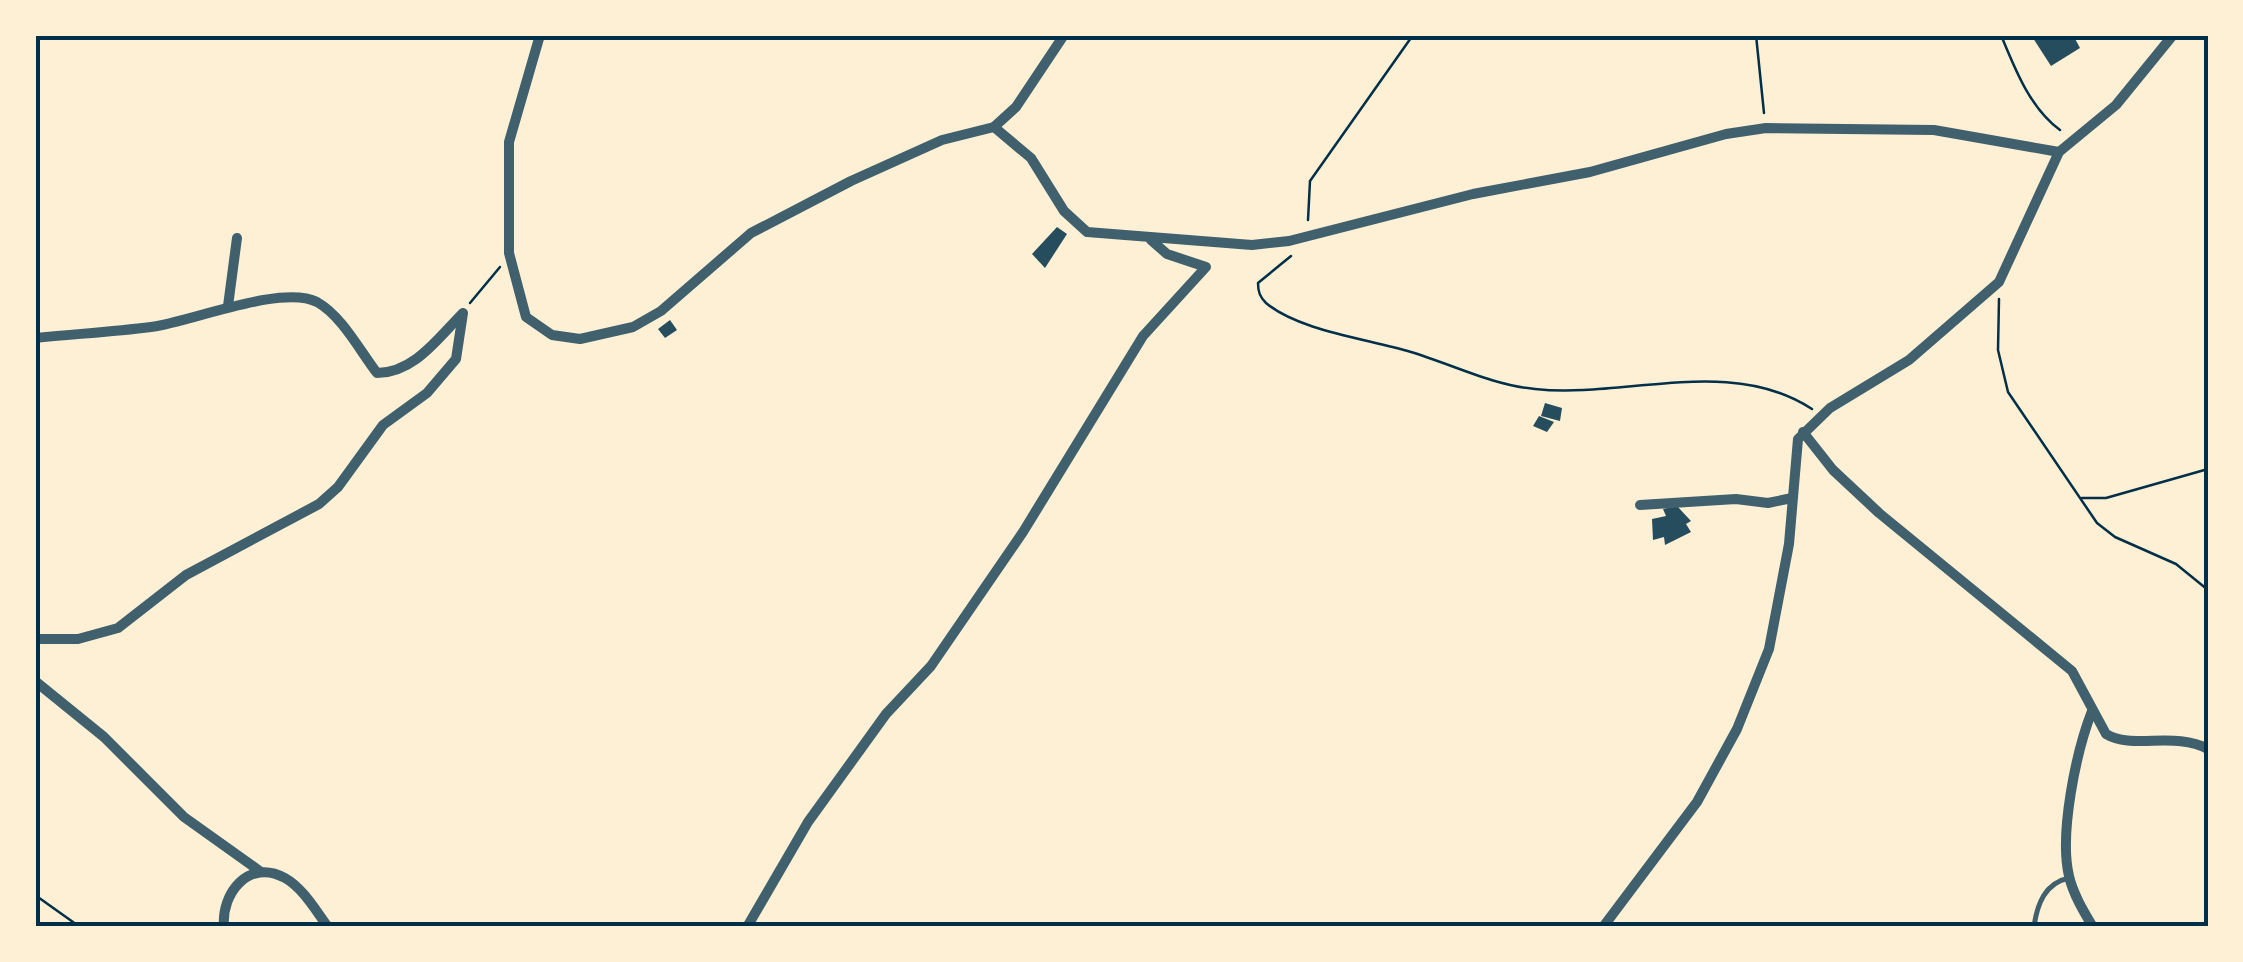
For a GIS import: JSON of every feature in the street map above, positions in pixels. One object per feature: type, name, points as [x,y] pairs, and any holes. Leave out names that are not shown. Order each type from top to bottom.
[{"type":"street","points":[[540,35],[510,142],[509,253],[526,317],[538,329],[580,340],[606,336],[661,312],[751,233],[942,140],[994,127],[1016,107],[1064,35]]},
{"type":"street","points":[[1603,927],[1697,802],[1737,729],[1769,649],[1789,544],[1795,447],[1803,432],[1821,415],[1908,360],[1998,282],[2060,152],[2116,106],[2174,35]]},
{"type":"street","points":[[994,127],[1031,158],[1079,228],[1096,235],[1252,244],[1310,236],[1473,194],[1590,172],[1726,134],[1766,128],[1958,132],[2060,152]]},
{"type":"street","points":[[228,306],[237,238]]},
{"type":"street","points":[[746,927],[808,822],[886,714],[931,666],[1023,532],[1143,336],[1206,267],[1167,254],[1149,239]]},
{"type":"street","points":[[35,338],[154,327],[228,306],[297,298],[314,300],[336,319],[377,373],[391,373],[418,360],[463,313]]},
{"type":"street","points":[[35,639],[78,639],[118,628],[186,575],[319,504],[338,487],[383,426],[427,393],[456,359],[463,313]]},
{"type":"street","points":[[1803,432],[1865,500],[2072,671],[2092,711],[2112,738],[2170,738],[2208,749]]},
{"type":"street","points":[[1640,504],[1736,499],[1768,503],[1792,498]]},
{"type":"street","points":[[35,680],[104,736],[184,817],[262,872],[289,880],[328,927]]},
{"type":"street","points":[[2092,711],[2074,780],[2068,838],[2070,878],[2093,927]]},
{"type":"street","points":[[224,927],[232,890],[249,875],[262,872]]},
{"type":"lane","points":[[2034,927],[2037,908],[2050,886],[2070,878]]},
{"type":"path","points":[[1413,35],[1310,181],[1310,236],[1258,284],[1258,294],[1268,304],[1294,319],[1531,389],[1566,391],[1681,381],[1745,386],[1798,400],[1821,415]]},
{"type":"path","points":[[1756,35],[1766,128]]},
{"type":"path","points":[[2001,35],[2041,114],[2074,138]]},
{"type":"path","points":[[463,313],[509,253]]},
{"type":"path","points":[[1998,282],[1998,350],[2008,392],[2080,498],[2097,522],[2115,537],[2176,564],[2208,590]]},
{"type":"path","points":[[2080,498],[2106,498],[2208,469]]},
{"type":"path","points":[[35,895],[80,927]]},
{"type":"building","points":[[2031,35],[2073,35],[2080,48],[2051,66]]},
{"type":"building","points":[[1057,227],[1067,234],[1045,268],[1032,254]]},
{"type":"building","points":[[670,320],[677,330],[665,338],[658,329]]},
{"type":"building","points":[[1545,403],[1562,408],[1560,421],[1541,416]]},
{"type":"building","points":[[1539,416],[1554,422],[1547,432],[1533,426]]},
{"type":"building","points":[[1677,506],[1691,521],[1686,524],[1691,532],[1665,545],[1664,537],[1653,540],[1652,519],[1666,516],[1663,509]]}]
